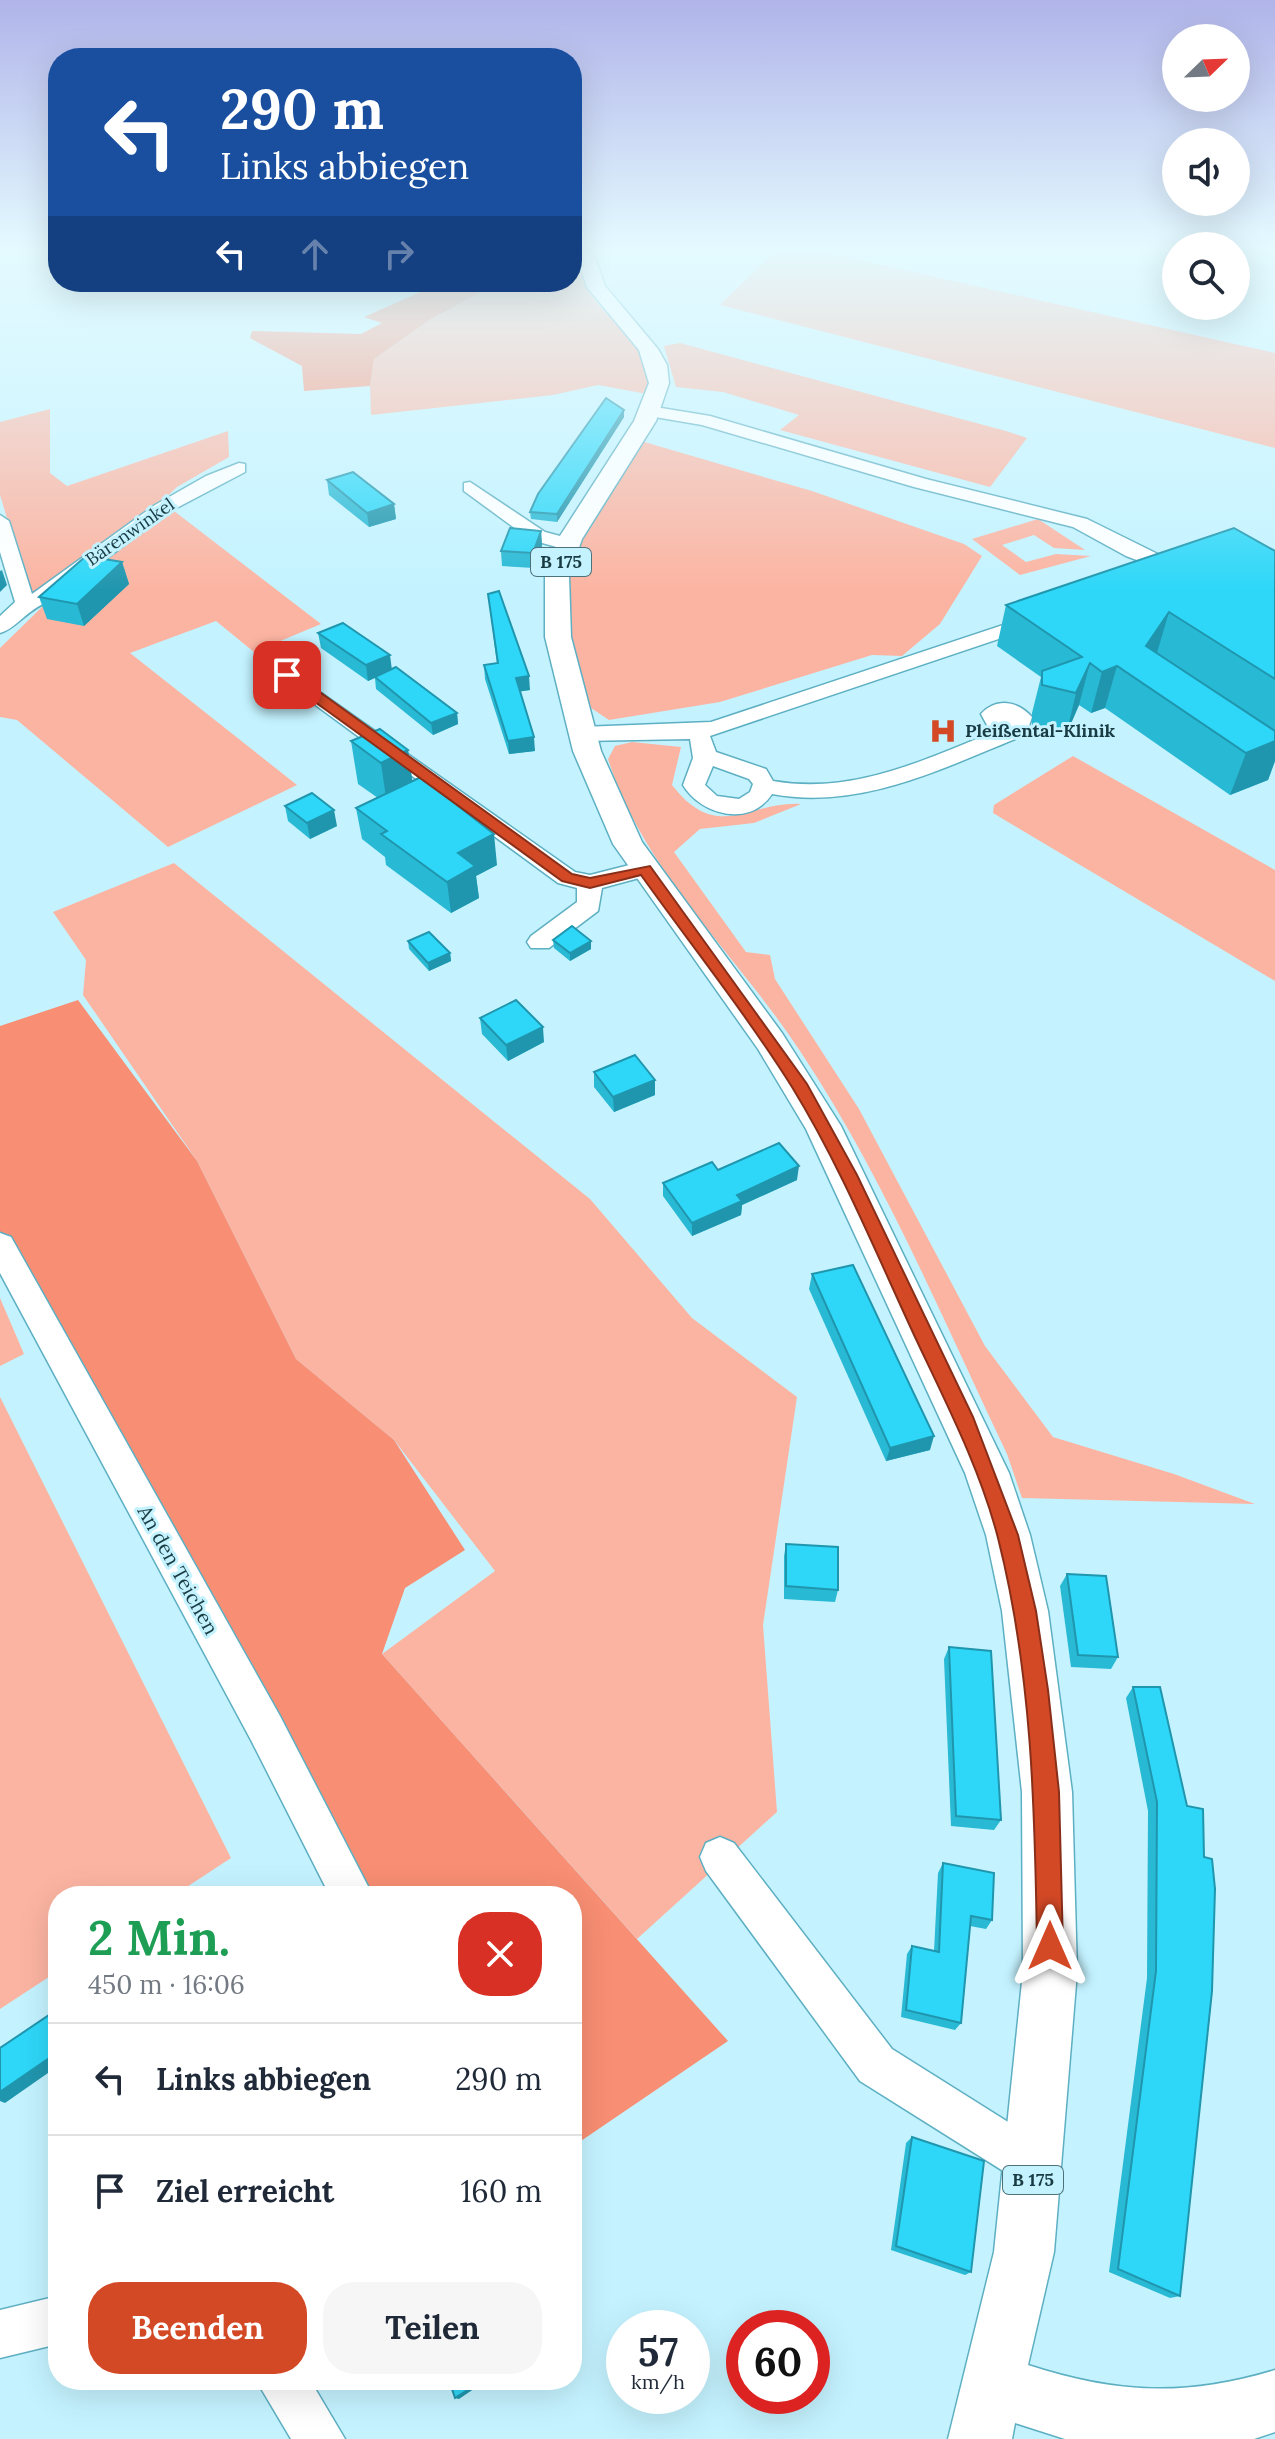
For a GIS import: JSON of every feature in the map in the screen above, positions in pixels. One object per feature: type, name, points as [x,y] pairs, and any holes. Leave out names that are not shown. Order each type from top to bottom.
[{"type":"main road","name":"B 175","points":[[655,363],[659,385],[649,411],[568,544],[557,576],[555,620],[581,734],[609,812],[645,869],[770,1041],[823,1126],[963,1417],[1008,1535],[1025,1611],[1047,1792],[1050,1972],[1035,2165],[1024,2252],[987,2412],[1095,2422],[1156,2437],[1198,2433],[1275,2401]]},
{"type":"street","points":[[649,411],[704,420],[920,483],[1080,523],[1133,552],[1176,568]]},
{"type":"street","name":"Bärenwinkel","points":[[0,627],[25,603],[43,597],[175,500],[205,481],[239,468]]},
{"type":"street","points":[[470,487],[538,536],[568,544]]},
{"type":"street","points":[[0,521],[25,603]]},
{"type":"street","points":[[581,734],[696,732],[1055,614]]},
{"type":"street","points":[[287,675],[567,878],[590,883],[645,869]]},
{"type":"street","points":[[765,786],[791,793],[849,790],[919,769],[1007,734],[1017,724]]},
{"type":"street","points":[[696,732],[704,739],[707,756],[694,788],[710,803],[741,806],[763,794],[765,786],[758,774],[707,756]]},
{"type":"street","points":[[540,942],[589,905],[590,883]]},
{"type":"street","name":"An den Teichen","points":[[0,1245],[251,1701],[347,1886]]},
{"type":"street","points":[[720,1857],[876,2065],[1035,2165]]},
{"type":"street","points":[[0,2334],[48,2322]]},
{"type":"street","points":[[288,2390],[320,2439]]},
{"type":"shaded area","points":[[296,363],[373,363],[370,386],[304,391],[302,366]]},
{"type":"shaded area","points":[[373,363],[643,363],[647,394],[598,385],[553,395],[371,415]]},
{"type":"shaded area","points":[[669,363],[753,363],[1027,438],[990,487],[780,430],[799,415],[723,392],[676,387]]},
{"type":"shaded area","points":[[944,363],[1275,363],[1275,448]]},
{"type":"shaded area","points":[[50,409],[50,473],[67,486],[228,431],[229,457],[177,487],[157,506],[174,511],[321,624],[254,652],[216,621],[130,653],[297,785],[168,847],[17,720],[0,717],[0,648],[43,606],[32,602],[0,495],[0,422]]},
{"type":"shaded area","points":[[641,441],[812,491],[964,544],[982,556],[940,624],[902,656],[872,655],[720,702],[609,720],[588,706],[568,623],[567,581],[579,545]]},
{"type":"shaded area","points":[[1038,519],[1085,550],[1054,548],[1034,535],[1002,545],[1026,562],[1056,554],[1091,556],[1020,575],[972,539]]},
{"type":"shaded area","points":[[632,742],[681,747],[672,785],[689,803],[704,812],[734,816],[801,804],[754,823],[700,829],[674,852],[746,952],[770,955],[775,979],[859,1109],[985,1346],[1053,1437],[1174,1474],[1255,1504],[1022,1498],[1007,1454],[911,1249],[859,1148],[775,1015],[668,875],[624,800],[608,759],[615,746]]},
{"type":"shaded area","points":[[1073,756],[1275,870],[1275,981],[993,813],[994,805]]},
{"type":"shaded area","points":[[174,863],[590,1199],[692,1318],[797,1397],[763,1625],[777,1812],[637,1939],[382,1654],[495,1571],[394,1440],[296,1359],[197,1161],[83,995],[86,960],[53,912]]},
{"type":"shaded area","points":[[78,1000],[197,1161],[296,1359],[394,1440],[465,1550],[405,1588],[382,1654],[728,2041],[582,2140],[582,1886],[347,1886],[0,1245],[0,1026]]},
{"type":"shaded area","points":[[0,1298],[24,1354],[0,1366]]},
{"type":"shaded area","points":[[0,1397],[231,1858],[188,1886],[48,1886],[48,1978],[0,2009]]},
{"type":"building","points":[[606,398],[624,410],[557,514],[530,512],[538,494]]},
{"type":"building","points":[[353,472],[394,504],[367,513],[327,480]]},
{"type":"building","points":[[510,528],[541,531],[533,553],[501,551]]},
{"type":"building","points":[[1234,528],[1275,551],[1275,679],[1169,612],[1146,646],[1275,731],[1275,741],[1246,753],[1117,666],[1102,672],[1090,663],[1076,693],[1042,685],[1042,671],[1082,657],[1006,605]]},
{"type":"building","points":[[86,556],[122,562],[77,604],[39,597]]},
{"type":"building","points":[[499,591],[529,676],[516,678],[534,737],[508,741],[484,665],[498,663],[488,594]]},
{"type":"building","points":[[343,623],[390,655],[366,665],[318,633]]},
{"type":"building","points":[[396,667],[457,713],[431,723],[375,677]]},
{"type":"building","points":[[380,729],[408,750],[381,763],[351,741]]},
{"type":"building","points":[[421,777],[494,834],[458,853],[475,866],[447,882],[381,834],[387,831],[356,808]]},
{"type":"building","points":[[312,793],[334,810],[307,823],[285,806]]},
{"type":"building","points":[[572,926],[591,941],[570,953],[553,940]]},
{"type":"building","points":[[429,932],[450,953],[428,963],[408,941]]},
{"type":"building","points":[[516,1000],[543,1027],[506,1045],[480,1018]]},
{"type":"building","points":[[635,1055],[655,1080],[613,1097],[594,1072]]},
{"type":"building","points":[[779,1143],[799,1166],[737,1195],[742,1201],[692,1223],[663,1183],[712,1162],[718,1170]]},
{"type":"building","points":[[853,1265],[934,1436],[890,1448],[812,1274]]},
{"type":"building","points":[[786,1544],[838,1547],[838,1590],[786,1586]]},
{"type":"building","points":[[1067,1574],[1106,1576],[1118,1657],[1078,1655]]},
{"type":"building","points":[[949,1647],[991,1651],[1001,1820],[956,1816]]},
{"type":"building","points":[[1133,1687],[1160,1687],[1187,1806],[1203,1809],[1204,1857],[1212,1859],[1215,1889],[1212,1991],[1180,2296],[1118,2269],[1156,1971],[1157,1802]]},
{"type":"building","points":[[943,1863],[994,1873],[992,1920],[971,1916],[961,2023],[906,2010],[912,1946],[939,1952]]},
{"type":"building","points":[[48,2016],[48,2059],[0,2092],[0,2048]]},
{"type":"building","points":[[912,2137],[984,2161],[971,2272],[896,2246]]},
{"type":"building","points":[[452,2390],[467,2390],[455,2398]]},
{"type":"place","name":"Pleißental-Klinik","points":[[943,731]]},
{"type":"route","points":[[287,675],[567,878],[590,883],[645,869],[798,1084],[848,1175],[963,1417],[987,1473],[1008,1535],[1025,1611],[1037,1690],[1047,1792],[1050,1946]]}]
